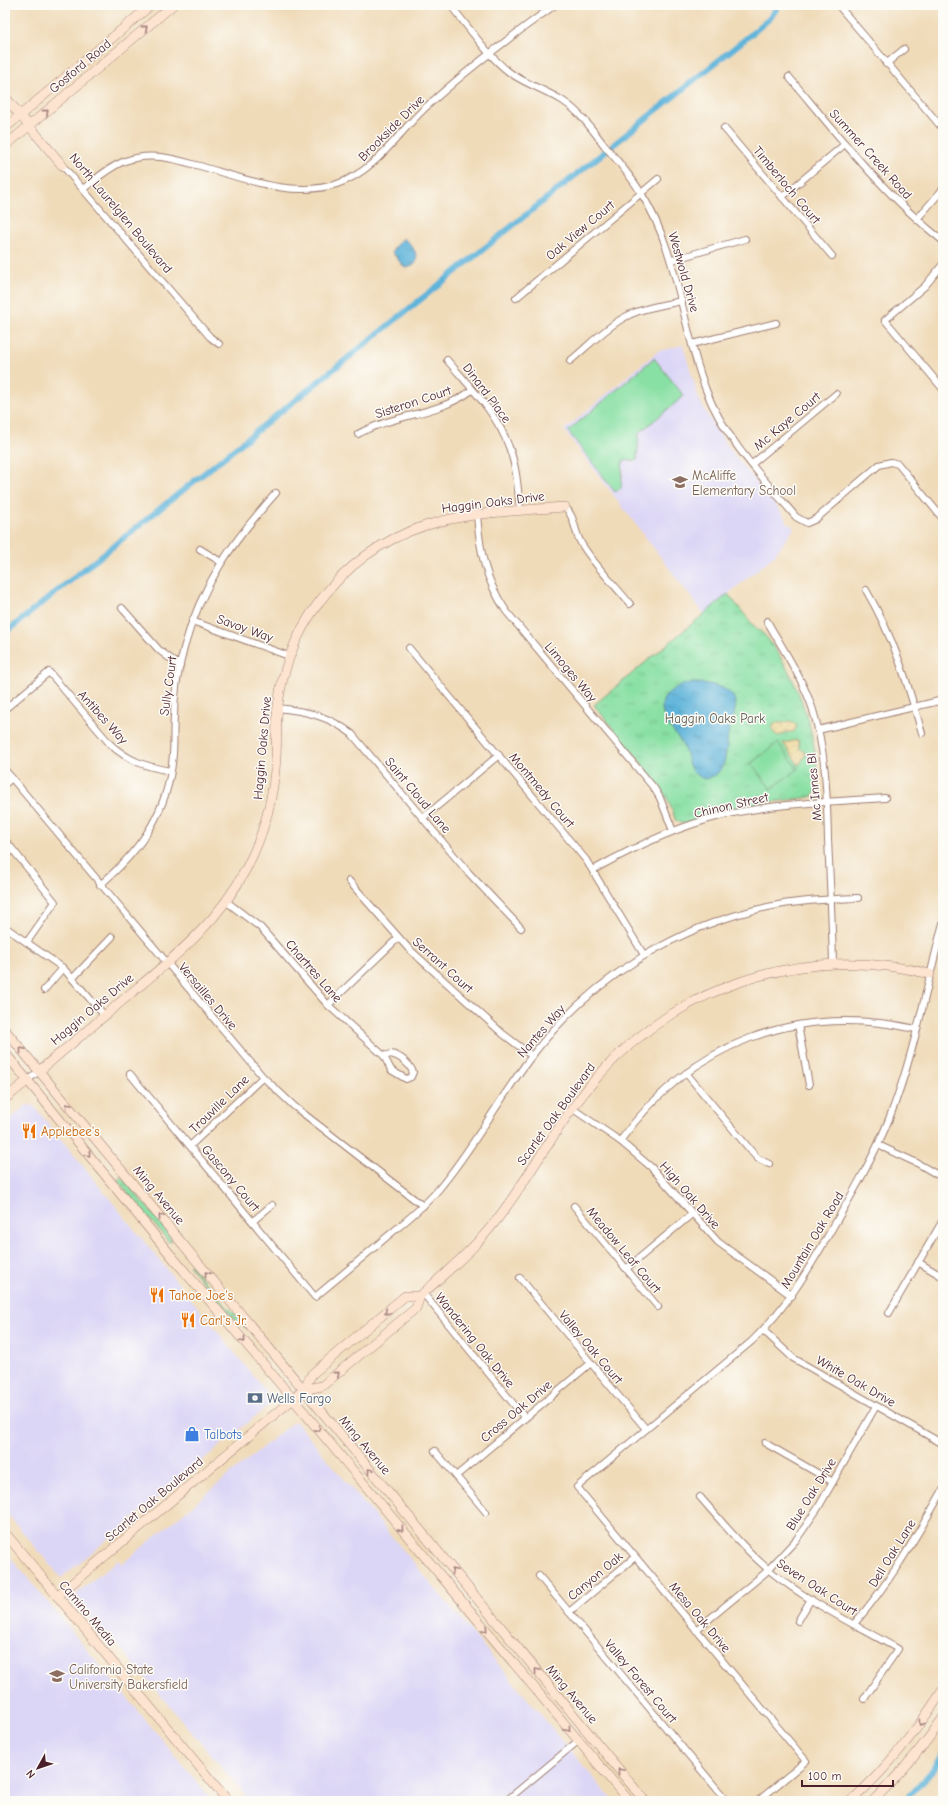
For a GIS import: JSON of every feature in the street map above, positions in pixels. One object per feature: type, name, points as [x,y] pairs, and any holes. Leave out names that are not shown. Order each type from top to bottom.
[{"type":"main road","name":"Gosford Road","points":[[5,128],[151,5]]},
{"type":"main road","name":"Gosford Road","points":[[5,146],[173,5]]},
{"type":"main road","name":"North Laurelglen Boulevard","points":[[5,97],[62,165]]},
{"type":"main road","name":"Haggin Oaks Drive","points":[[39,1071],[167,964],[199,935],[227,902],[247,867],[262,832],[268,812],[275,774],[278,708],[284,674],[290,656],[304,625],[317,604],[335,583],[360,560],[388,542],[422,526],[477,515],[565,506]]},
{"type":"main road","name":"Scarlet Oak Boulevard","points":[[303,1390],[322,1386],[416,1308],[422,1295],[490,1229],[573,1109],[595,1080],[616,1057],[652,1027],[686,1006],[721,989],[765,974],[805,966],[834,964],[879,965],[930,974]]},
{"type":"main road","name":"Ming Avenue","points":[[5,1030],[645,1801]]},
{"type":"main road","name":"Ming Avenue","points":[[5,1053],[169,1253],[293,1399],[628,1801]]},
{"type":"main road","points":[[5,1100],[28,1080]]},
{"type":"main road","name":"Scarlet Oak Boulevard","points":[[57,1596],[293,1399],[303,1390],[312,1374],[405,1296],[422,1295]]},
{"type":"main road","name":"Camino Media","points":[[5,1533],[228,1801]]},
{"type":"main road","points":[[851,1801],[913,1734],[943,1690]]},
{"type":"main road","points":[[873,1801],[919,1751],[943,1718]]},
{"type":"street","name":"Westwold Drive","points":[[450,5],[490,53],[510,72],[570,106],[580,115],[641,193],[657,221],[672,260],[692,344],[700,373],[712,405],[730,435],[796,517],[807,523],[816,519],[879,465],[891,462],[898,464],[943,519]]},
{"type":"street","name":"Brookside Drive","points":[[83,189],[114,166],[124,161],[148,156],[172,158],[289,189],[314,189],[338,184],[373,164],[426,107],[490,53],[555,5]]},
{"type":"street","points":[[837,5],[943,129]]},
{"type":"street","points":[[886,64],[904,49]]},
{"type":"street","name":"Summer Creek Road","points":[[789,77],[870,173],[917,219],[943,241]]},
{"type":"street","name":"Timberloch Court","points":[[724,128],[832,256]]},
{"type":"street","points":[[782,197],[846,144]]},
{"type":"street","name":"North Laurelglen Boulevard","points":[[62,165],[210,337],[219,344]]},
{"type":"street","name":"Oak View Court","points":[[516,298],[658,179]]},
{"type":"street","points":[[917,219],[943,189]]},
{"type":"street","points":[[672,260],[745,239]]},
{"type":"street","points":[[943,264],[925,286],[885,320],[941,382],[943,389]]},
{"type":"street","points":[[570,361],[626,316],[682,300]]},
{"type":"street","points":[[692,344],[776,323]]},
{"type":"street","name":"Dinard Place","points":[[447,360],[497,422],[510,448],[516,476],[520,511]]},
{"type":"street","name":"Sisteron Court","points":[[358,434],[377,425],[449,404],[472,390]]},
{"type":"street","name":"Mc Kaye Court","points":[[752,464],[836,394]]},
{"type":"street","name":"Sully Court","points":[[100,885],[128,860],[147,836],[160,809],[171,771],[175,701],[180,666],[192,621],[221,562],[246,528],[276,493]]},
{"type":"street","points":[[565,506],[571,513],[576,531],[586,552],[630,604]]},
{"type":"street","name":"Limoges Way","points":[[477,515],[482,559],[491,586],[498,599],[506,611],[654,788],[660,798],[674,832]]},
{"type":"street","points":[[200,549],[221,562]]},
{"type":"street","points":[[866,590],[878,610],[896,650],[922,734]]},
{"type":"street","points":[[122,608],[154,645],[180,666]]},
{"type":"street","name":"Savoy Way","points":[[192,621],[290,656]]},
{"type":"street","name":"Mc Innes Bl","points":[[768,621],[799,677],[812,707],[818,730],[824,762],[827,802],[834,964]]},
{"type":"street","name":"Montmedy Court","points":[[409,648],[593,870],[644,955]]},
{"type":"street","name":"Antibes Way","points":[[5,709],[49,672],[110,744],[119,752],[140,764],[171,771]]},
{"type":"street","points":[[818,730],[943,700]]},
{"type":"street","name":"Saint Cloud Lane","points":[[278,708],[313,713],[343,728],[362,744],[467,870],[521,928]]},
{"type":"street","points":[[423,818],[499,755]]},
{"type":"street","name":"Versailles Drive","points":[[5,770],[100,885],[263,1077],[295,1107],[423,1206]]},
{"type":"street","points":[[5,784],[12,778]]},
{"type":"street","name":"Chinon Street","points":[[593,870],[637,847],[674,832],[699,823],[738,813],[792,804],[884,798]]},
{"type":"street","points":[[5,840],[55,902],[27,942]]},
{"type":"street","name":"Serrant Court","points":[[350,881],[398,938],[503,1034],[532,1056]]},
{"type":"street","name":"Nantes Way","points":[[315,1297],[423,1206],[449,1176],[532,1056],[560,1023],[588,996],[621,970],[644,955],[692,931],[738,914],[778,905],[831,899],[858,898]]},
{"type":"street","name":"Chartres Lane","points":[[227,902],[249,917],[265,932],[328,1005],[384,1056],[391,1070],[399,1077],[406,1079],[411,1077],[413,1072],[411,1066],[391,1054],[384,1056]]},
{"type":"street","name":"Mountain Oak Road","points":[[577,1487],[763,1330],[792,1296],[859,1182],[878,1145],[898,1094],[943,923]]},
{"type":"street","points":[[5,927],[63,968],[105,1016]]},
{"type":"street","points":[[73,978],[112,937]]},
{"type":"street","points":[[328,1005],[398,938]]},
{"type":"street","points":[[44,990],[63,968]]},
{"type":"street","points":[[620,1141],[648,1107],[686,1073],[716,1054],[739,1043],[775,1030],[829,1021],[854,1020],[892,1024],[916,1029]]},
{"type":"street","points":[[798,1025],[809,1085]]},
{"type":"street","name":"Haggin Oaks Drive","points":[[28,1080],[39,1071]]},
{"type":"street","points":[[686,1073],[757,1158],[769,1164]]},
{"type":"street","name":"Gascony Court","points":[[130,1074],[315,1297]]},
{"type":"street","name":"Trouville Lane","points":[[190,1146],[263,1077]]},
{"type":"street","name":"High Oak Drive","points":[[573,1109],[620,1141],[651,1167],[718,1242],[792,1296]]},
{"type":"street","points":[[878,1145],[917,1163],[943,1178]]},
{"type":"street","points":[[253,1221],[272,1205]]},
{"type":"street","name":"Meadow Leaf Court","points":[[574,1206],[658,1307]]},
{"type":"street","points":[[626,1269],[692,1214]]},
{"type":"street","points":[[889,1313],[943,1220]]},
{"type":"street","points":[[918,1262],[943,1276]]},
{"type":"street","name":"Valley Oak Court","points":[[520,1278],[646,1429]]},
{"type":"street","name":"Wandering Oak Drive","points":[[422,1295],[525,1418]]},
{"type":"street","name":"White Oak Drive","points":[[763,1330],[793,1358],[943,1444]]},
{"type":"street","name":"Cross Oak Drive","points":[[456,1476],[591,1363]]},
{"type":"street","name":"Blue Oak Drive","points":[[696,1630],[768,1569],[783,1554],[808,1524],[876,1406]]},
{"type":"street","points":[[764,1443],[833,1482]]},
{"type":"street","points":[[435,1450],[486,1512]]},
{"type":"street","name":"Mesa Oak Drive","points":[[577,1487],[806,1761],[758,1801]]},
{"type":"street","name":"Dell Oak Lane","points":[[854,1624],[882,1592],[897,1570],[943,1490]]},
{"type":"street","name":"Seven Oak Court","points":[[700,1497],[736,1539],[768,1569],[811,1599],[898,1649],[864,1699]]},
{"type":"street","name":"Canyon Oak","points":[[569,1612],[635,1557]]},
{"type":"street","name":"Valley Forest Court","points":[[539,1576],[727,1801]]},
{"type":"street","points":[[798,1621],[811,1599]]},
{"type":"street","points":[[506,1801],[578,1741]]},
{"type":"shaded area","name":"McAliffe Elementary School","points":[[683,345],[698,397],[708,416],[730,450],[782,513],[788,523],[794,528],[775,555],[704,614],[564,430],[658,351]]},
{"type":"shaded area","points":[[27,1105],[34,1106],[274,1401],[61,1578],[5,1511],[5,1123]]},
{"type":"shaded area","points":[[293,1422],[296,1422],[613,1801],[250,1801],[111,1637],[105,1634],[76,1600],[77,1593],[118,1560],[122,1564]]},
{"type":"shaded area","name":"California State University Bakersfield","points":[[5,1551],[213,1801],[5,1801]]},
{"type":"green space","points":[[654,358],[684,396],[639,433],[637,460],[623,461],[621,488],[615,492],[568,431]]},
{"type":"green space","name":"Haggin Oaks Park","points":[[728,594],[753,625],[768,639],[779,655],[798,692],[811,730],[815,750],[818,790],[811,797],[757,804],[719,813],[683,824],[676,821],[668,800],[659,785],[594,705]]},
{"type":"green space","points":[[778,743],[798,769],[771,789],[751,763]]},
{"type":"green space","points":[[121,1176],[168,1232],[171,1241],[169,1242],[117,1180],[120,1179]]},
{"type":"green space","points":[[190,1264],[227,1307],[240,1318],[248,1329],[236,1321],[190,1267]]},
{"type":"sand","points":[[790,721],[796,724],[796,729],[793,732],[786,732],[779,736],[774,733],[772,727],[776,723]]},
{"type":"sand","points":[[798,740],[799,748],[806,754],[799,765],[783,743]]},
{"type":"water","points":[[404,238],[413,249],[417,260],[414,265],[405,268],[392,252],[397,244]]},
{"type":"water","points":[[684,684],[706,684],[722,688],[731,694],[735,701],[734,716],[729,729],[726,756],[723,766],[715,775],[704,779],[690,768],[685,750],[666,720],[662,709],[668,693]]},
{"type":"waterway","points":[[5,633],[749,36],[770,18],[779,5]]},
{"type":"waterway","points":[[904,1801],[934,1769],[943,1753]]},
{"type":"place","name":"McAliffe Elementary School","points":[[680,482]]},
{"type":"place","name":"Applebee's","points":[[29,1131]]},
{"type":"place","name":"Tahoe Joe's","points":[[157,1295]]},
{"type":"place","name":"Carl's Jr.","points":[[188,1320]]},
{"type":"place","name":"Wells Fargo","points":[[255,1398]]},
{"type":"place","name":"Talbots","points":[[192,1434]]},
{"type":"place","name":"California State University Bakersfield","points":[[57,1676]]}]
